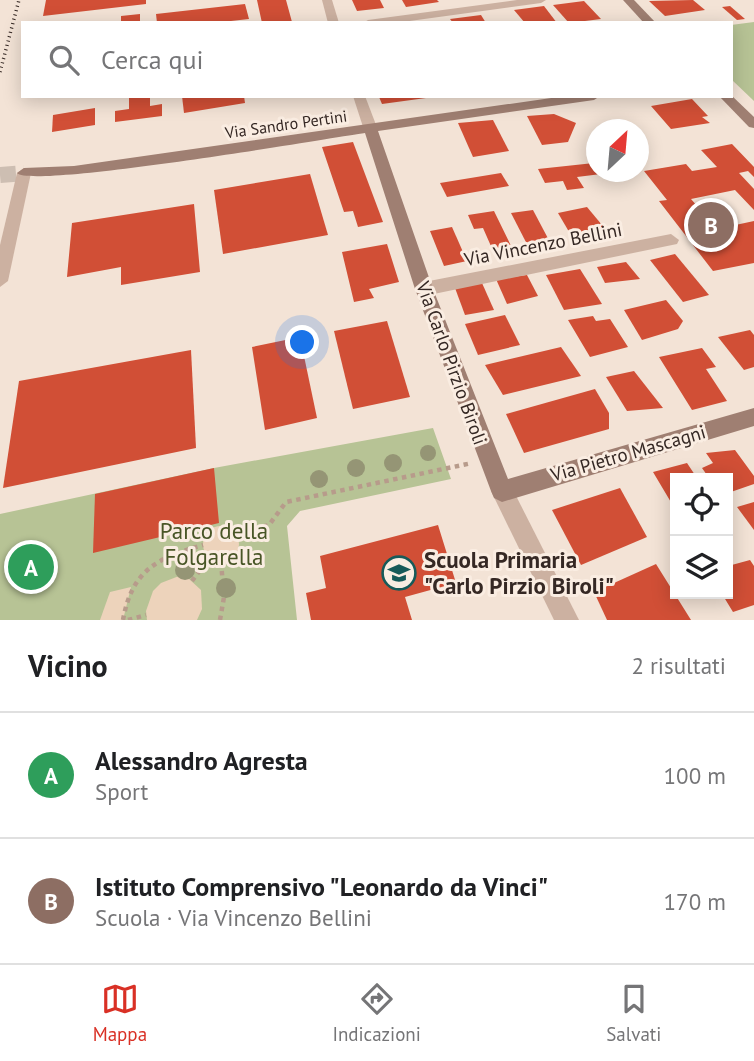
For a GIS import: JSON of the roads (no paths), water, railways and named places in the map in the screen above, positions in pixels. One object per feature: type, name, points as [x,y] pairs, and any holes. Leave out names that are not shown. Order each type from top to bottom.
[{"type":"street","points":[[327,0],[333,21]]},
{"type":"street","points":[[383,21],[541,0]]},
{"type":"street","points":[[628,0],[649,21]]},
{"type":"street","name":"Via Carlo Pirzio Biroli","points":[[360,98],[424,289],[488,459],[567,620]]},
{"type":"street","name":"Via Sandro Pertini","points":[[0,281],[24,173],[74,171],[581,98]]},
{"type":"street","points":[[728,98],[754,124]]},
{"type":"street","name":"Via Vincenzo Bellini","points":[[424,289],[671,240]]},
{"type":"street","name":"Via Pietro Mascagni","points":[[502,491],[754,417]]},
{"type":"tunnel","points":[[0,175],[24,173]]},
{"type":"railway","points":[[0,72],[19,0]]},
{"type":"place","name":"Istituto Comprensivo \"Leonardo da Vinci\"","points":[[711,225]]},
{"type":"place","name":"Alessandro Agresta","points":[[31,567]]},
{"type":"place","name":"Scuola Primaria \"Carlo Pirzio Biroli\"","points":[[399,573]]},
{"type":"park label","name":"Parco della Folgarella","points":[[214,544]]}]
